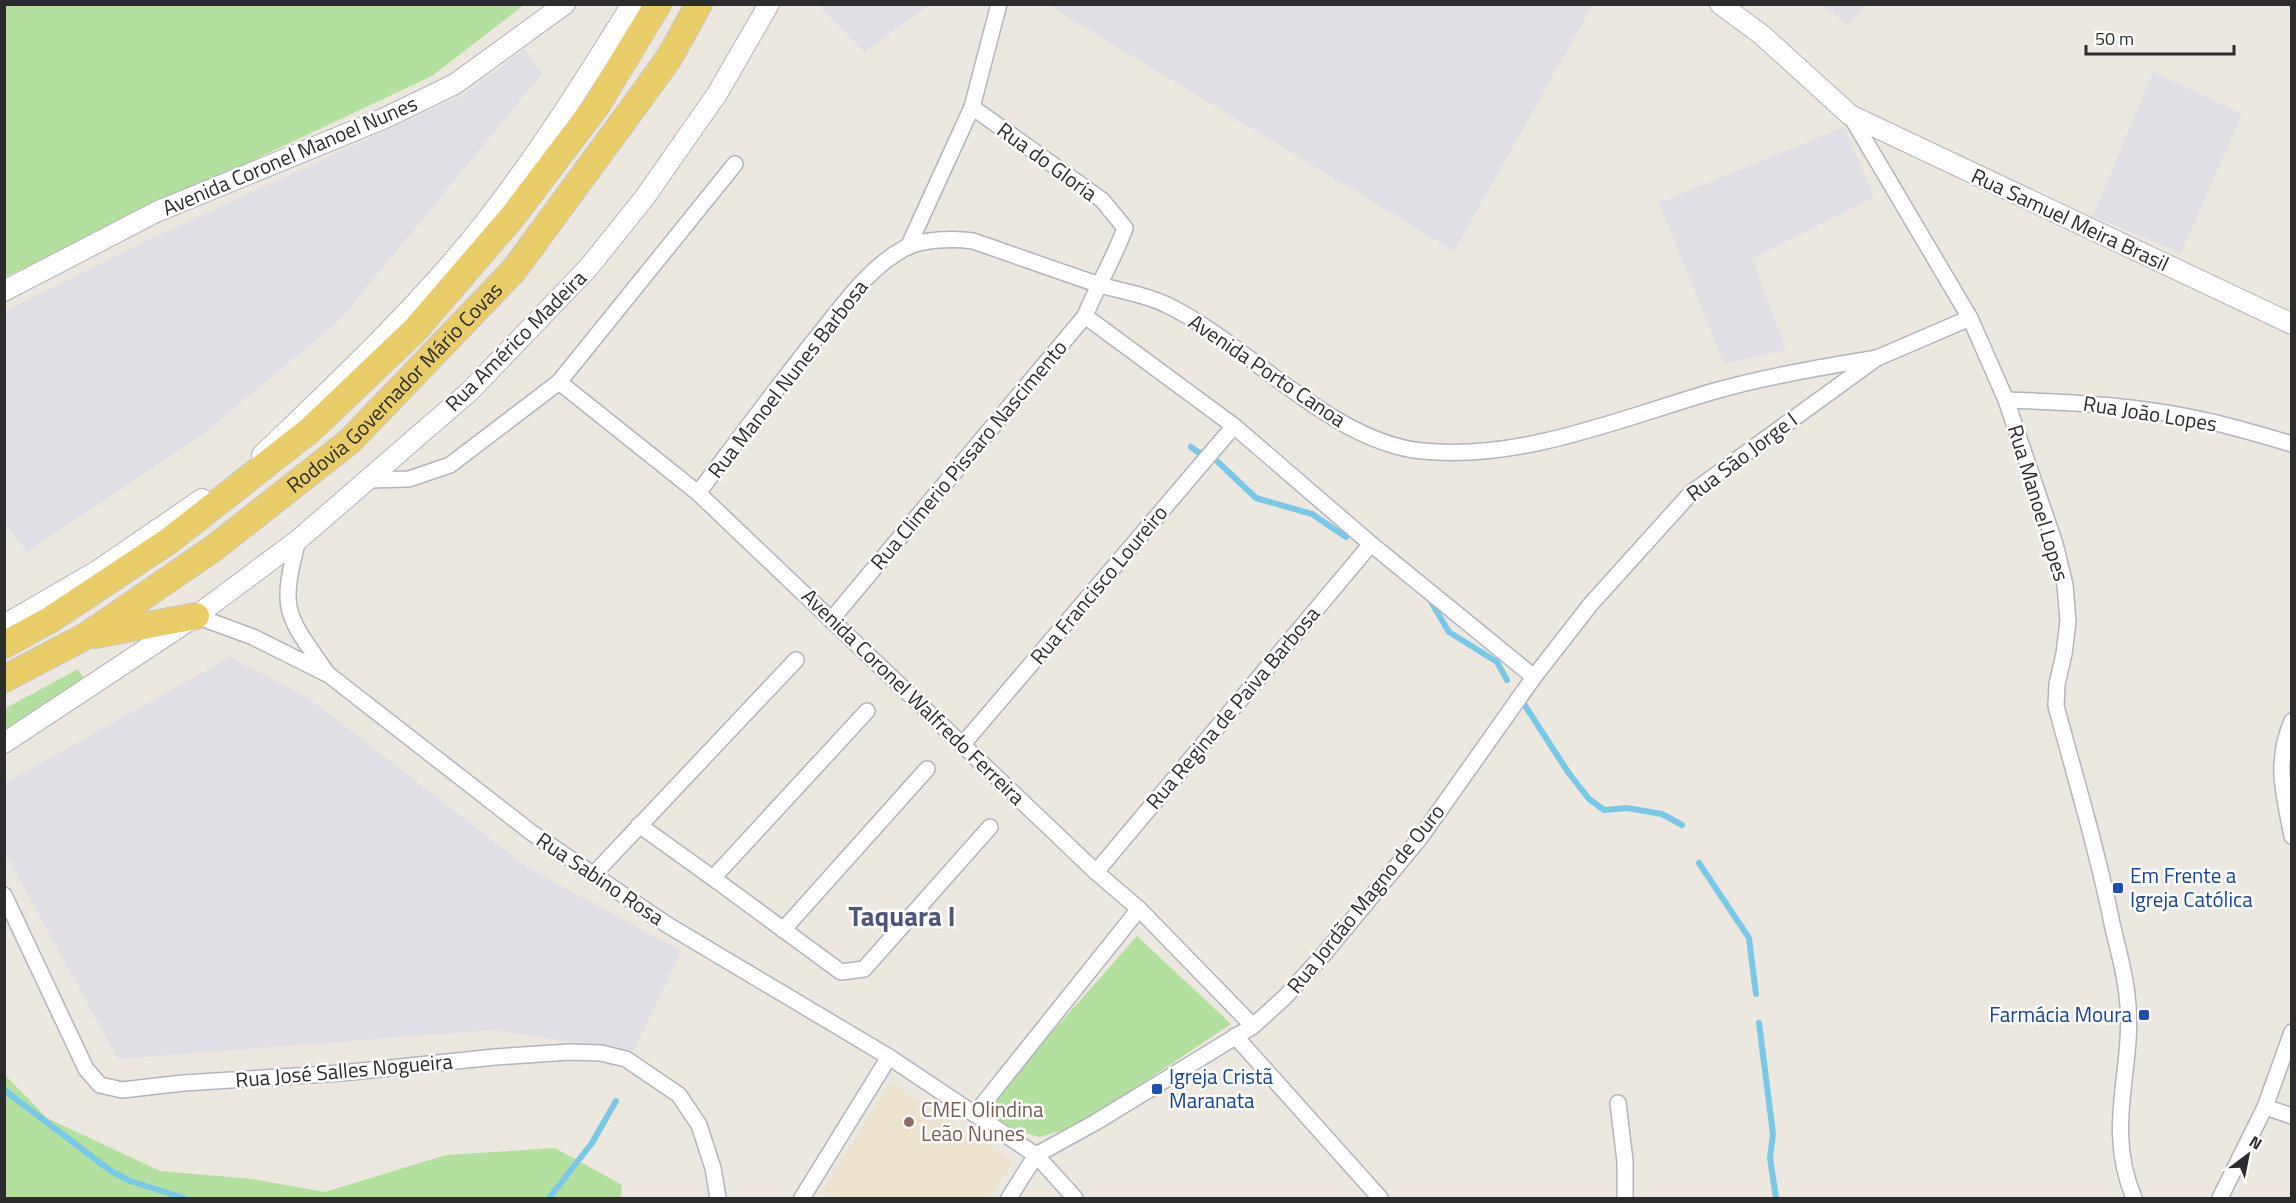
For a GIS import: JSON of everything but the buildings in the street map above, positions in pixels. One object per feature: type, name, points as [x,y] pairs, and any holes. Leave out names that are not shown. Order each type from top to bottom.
[{"type":"main road","name":"Rodovia Governador Mário Covas","points":[[4,645],[48,621],[170,540],[310,430],[415,330],[513,216],[590,114],[658,4]]},
{"type":"main road","name":"Rodovia Governador Mário Covas","points":[[4,679],[86,636],[264,510],[350,441],[414,377],[514,270],[535,244],[669,58],[699,4]]},
{"type":"main road","points":[[86,636],[196,616]]},
{"type":"street","name":"Avenida Coronel Manoel Nunes","points":[[4,291],[156,212],[385,118],[455,84],[566,4]]},
{"type":"street","points":[[4,626],[52,600],[182,514],[256,460],[348,373],[481,226],[571,101],[632,4]]},
{"type":"street","name":"Rua Américo Madeira","points":[[4,743],[196,616],[298,540],[470,391],[589,267],[645,197],[710,103],[769,4]]},
{"type":"street","points":[[908,247],[972,107],[999,4]]},
{"type":"street","name":"Rua Manoel Lopes","points":[[1720,4],[1770,42],[1850,115],[1970,318],[2006,400],[2055,544],[2065,585],[2068,621],[2064,654],[2056,684],[2056,706],[2108,902],[2127,993],[2128,1038],[2119,1114],[2121,1154],[2134,1198]]},
{"type":"street","name":"Rua do Gloria","points":[[972,107],[1102,200],[1125,228],[1117,251],[1098,284]]},
{"type":"street","name":"Rua Samuel Meira Brasil","points":[[1850,115],[2292,324]]},
{"type":"street","points":[[367,480],[409,479],[450,465],[559,382],[735,164]]},
{"type":"street","name":"Avenida Porto Canoa","points":[[908,247],[955,238],[973,241],[1098,284],[1165,304],[1222,338],[1340,422],[1378,439],[1419,451],[1473,452],[1549,440],[1774,376],[1877,358]]},
{"type":"street","name":"Rua Manoel Nunes Barbosa","points":[[698,493],[847,299],[871,274],[908,247]]},
{"type":"street","name":"Rua Climerio Pissaro Nascimento","points":[[831,620],[1085,316],[1098,284]]},
{"type":"street","points":[[1085,316],[1234,426],[1371,544],[1534,677]]},
{"type":"street","name":"Rua São Jorge I","points":[[1534,677],[1590,605],[1691,494],[1877,358],[1970,318]]},
{"type":"street","name":"Avenida Coronel Walfredo Ferreira","points":[[559,382],[698,493],[1096,872],[1139,909],[1253,1026]]},
{"type":"street","name":"Rua João Lopes","points":[[2006,400],[2087,403],[2144,410],[2211,422],[2292,444]]},
{"type":"street","name":"Rua Francisco Loureiro","points":[[963,744],[1234,426]]},
{"type":"street","name":"Rua Sabino Rosa","points":[[298,540],[286,590],[288,613],[329,675]]},
{"type":"street","name":"Rua Regina de Paiva Barbosa","points":[[1096,872],[1371,544]]},
{"type":"street","name":"Rua Sabino Rosa","points":[[196,616],[253,637],[329,675],[532,833],[593,875],[666,924],[889,1058],[1036,1155]]},
{"type":"street","points":[[593,875],[796,660]]},
{"type":"street","name":"Rua Jordão Magno de Ouro","points":[[1036,1155],[1096,1122],[1253,1026],[1285,997],[1324,954],[1420,838],[1534,677]]},
{"type":"street","points":[[713,878],[867,711]]},
{"type":"street","points":[[2292,722],[2281,755],[2280,773],[2292,836]]},
{"type":"street","points":[[783,930],[927,770]]},
{"type":"street","points":[[639,825],[841,972],[864,969],[990,827]]},
{"type":"street","name":"Rua José Salles Nogueira","points":[[4,895],[86,1069],[100,1085],[122,1090],[516,1056],[601,1053],[627,1059],[679,1095],[699,1125],[713,1168],[718,1198]]},
{"type":"street","points":[[975,1114],[1139,909]]},
{"type":"street","points":[[2220,1198],[2265,1107],[2292,1032]]},
{"type":"street","points":[[1235,1036],[1374,1197]]},
{"type":"street","points":[[802,1198],[889,1058]]},
{"type":"street","points":[[1618,1102],[1625,1161],[1625,1198]]},
{"type":"street","points":[[2265,1107],[2292,1116]]},
{"type":"street","points":[[1009,1198],[1036,1155],[1075,1198]]},
{"type":"shaded area","points":[[1593,4],[1454,251],[1048,5]]},
{"type":"shaded area","points":[[818,5],[929,5],[864,52]]},
{"type":"shaded area","points":[[1821,5],[1865,5],[1848,25]]},
{"type":"shaded area","points":[[525,49],[542,74],[339,321],[207,431],[27,552],[5,523],[5,311],[146,241],[463,95]]},
{"type":"shaded area","points":[[2153,72],[2242,114],[2181,253],[2093,216]]},
{"type":"shaded area","points":[[1844,127],[1874,197],[1752,259],[1786,350],[1724,364],[1659,203]]},
{"type":"shaded area","points":[[230,657],[310,699],[528,868],[681,951],[634,1051],[493,1030],[118,1059],[5,853],[4,784]]},
{"type":"shaded area","name":"CMEI Olindina Leão Nunes","points":[[890,1083],[1013,1161],[990,1198],[835,1198],[822,1191]]},
{"type":"green space","points":[[5,5],[524,5],[432,76],[5,277]]},
{"type":"green space","points":[[78,669],[85,681],[5,735],[4,709]]},
{"type":"green space","points":[[1137,936],[1231,1024],[1129,1092],[1067,1129],[1039,1137],[1013,1129],[996,1118],[994,1098]]},
{"type":"green space","points":[[4,1074],[47,1118],[160,1171],[252,1179],[325,1192],[446,1155],[555,1148],[622,1185],[621,1198],[5,1198]]},
{"type":"waterway","points":[[1191,447],[1204,456]]},
{"type":"waterway","points":[[1218,462],[1256,498],[1312,514],[1346,537]]},
{"type":"waterway","points":[[1427,595],[1449,632],[1497,662],[1507,680]]},
{"type":"waterway","points":[[1524,704],[1568,772],[1589,799],[1604,810],[1627,808],[1662,814],[1682,825]]},
{"type":"waterway","points":[[1699,863],[1749,938],[1756,994]]},
{"type":"waterway","points":[[1759,1023],[1773,1134],[1770,1158],[1776,1198]]},
{"type":"waterway","points":[[4,1090],[111,1171],[130,1181],[184,1198]]},
{"type":"waterway","points":[[549,1198],[592,1143],[616,1101]]},
{"type":"place","name":"Em Frente a Igreja Católica","points":[[2118,888]]},
{"type":"place","name":"Farmácia Moura","points":[[2144,1015]]},
{"type":"place","name":"Igreja Cristã Maranata","points":[[1157,1089]]},
{"type":"place","name":"CMEI Olindina Leão Nunes","points":[[909,1122]]},
{"type":"district","name":"Taquara I","points":[[902,917]]}]
